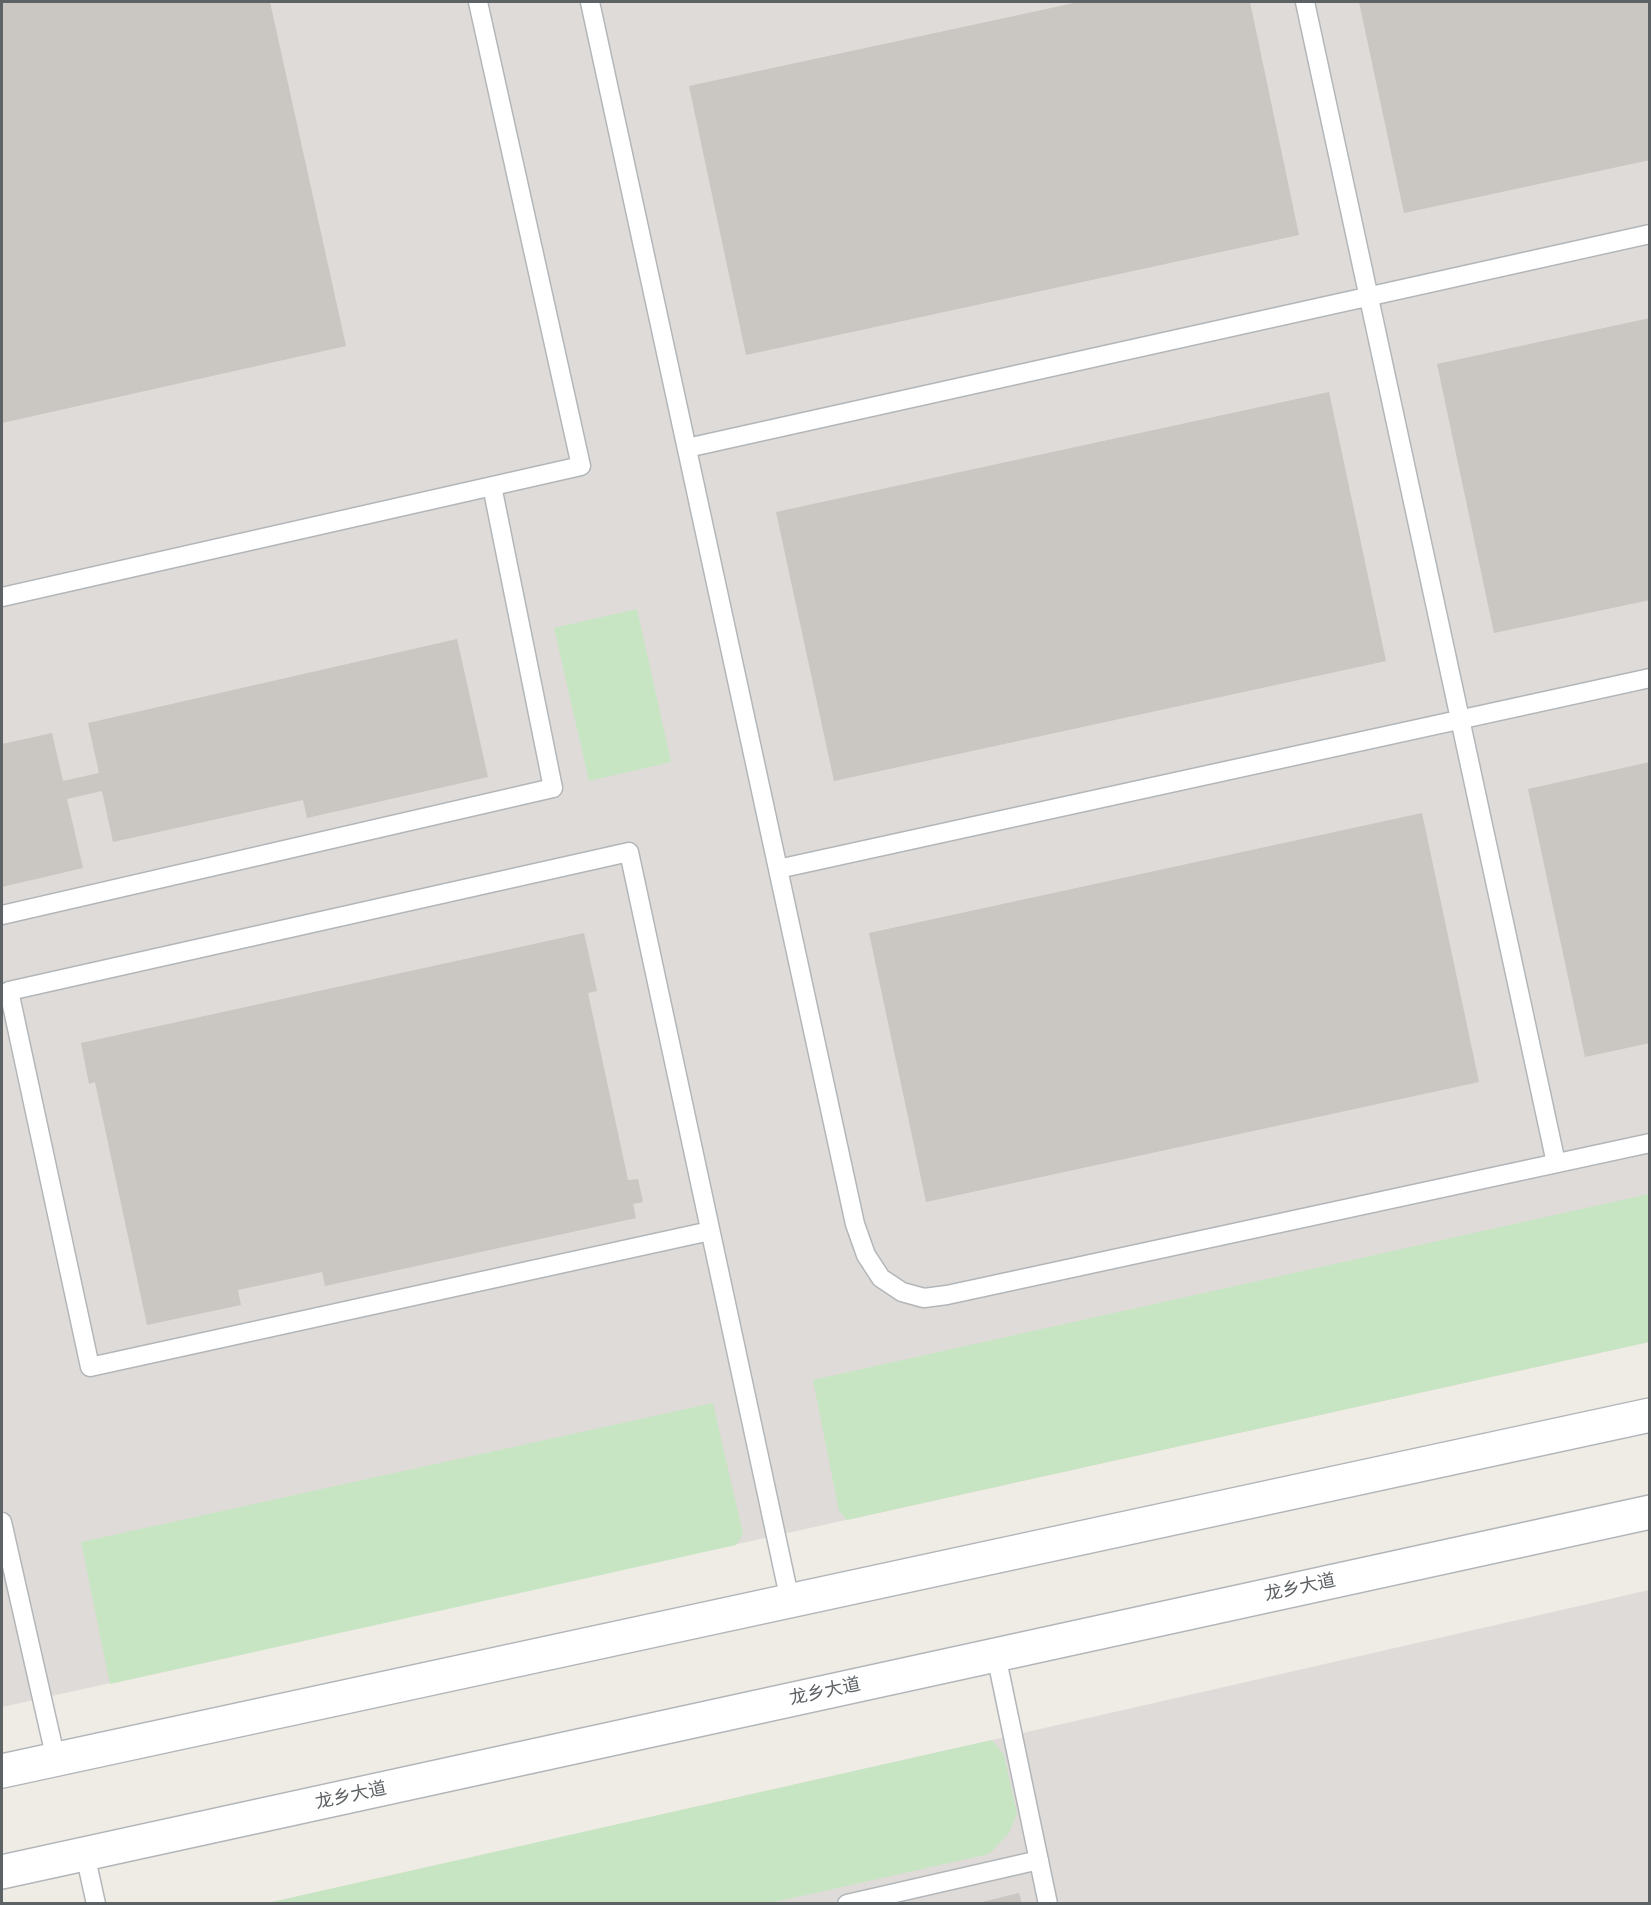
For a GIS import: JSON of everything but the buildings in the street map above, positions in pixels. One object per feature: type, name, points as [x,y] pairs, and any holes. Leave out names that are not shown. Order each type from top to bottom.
[{"type":"main road","points":[[2,1771],[1650,1415]]},
{"type":"main road","name":"龙乡大道","points":[[2,1872],[1650,1512]]},
{"type":"lane","points":[[2,597],[581,466],[478,2]]},
{"type":"lane","points":[[595,2],[687,448],[855,1224],[866,1256],[881,1278],[902,1292],[924,1299],[947,1295],[1650,1143]]},
{"type":"lane","points":[[1305,2],[1556,1163]]},
{"type":"lane","points":[[687,448],[1650,234]]},
{"type":"lane","points":[[2,915],[554,788],[492,486]]},
{"type":"lane","points":[[778,869],[1650,678]]},
{"type":"lane","points":[[710,1232],[90,1367],[9,991],[629,852],[790,1601]]},
{"type":"lane","points":[[2,1522],[56,1760]]},
{"type":"lane","points":[[996,1655],[1048,1904]]},
{"type":"lane","points":[[85,1854],[96,1904]]},
{"type":"lane","points":[[847,1904],[1039,1860]]},
{"type":"shaded area","points":[[2,2],[1649,2],[1649,1342],[2,1707]]},
{"type":"shaded area","points":[[1649,1590],[1649,1903],[267,1904],[992,1740]]},
{"type":"green space","points":[[637,609],[671,762],[589,781],[554,628]]},
{"type":"green space","points":[[1649,1194],[1649,1342],[847,1520],[839,1511],[813,1380]]},
{"type":"green space","points":[[713,1403],[743,1534],[736,1545],[110,1684],[81,1542]]},
{"type":"green space","points":[[992,1740],[1004,1755],[1017,1814],[1009,1833],[989,1854],[770,1903],[267,1903]]}]
